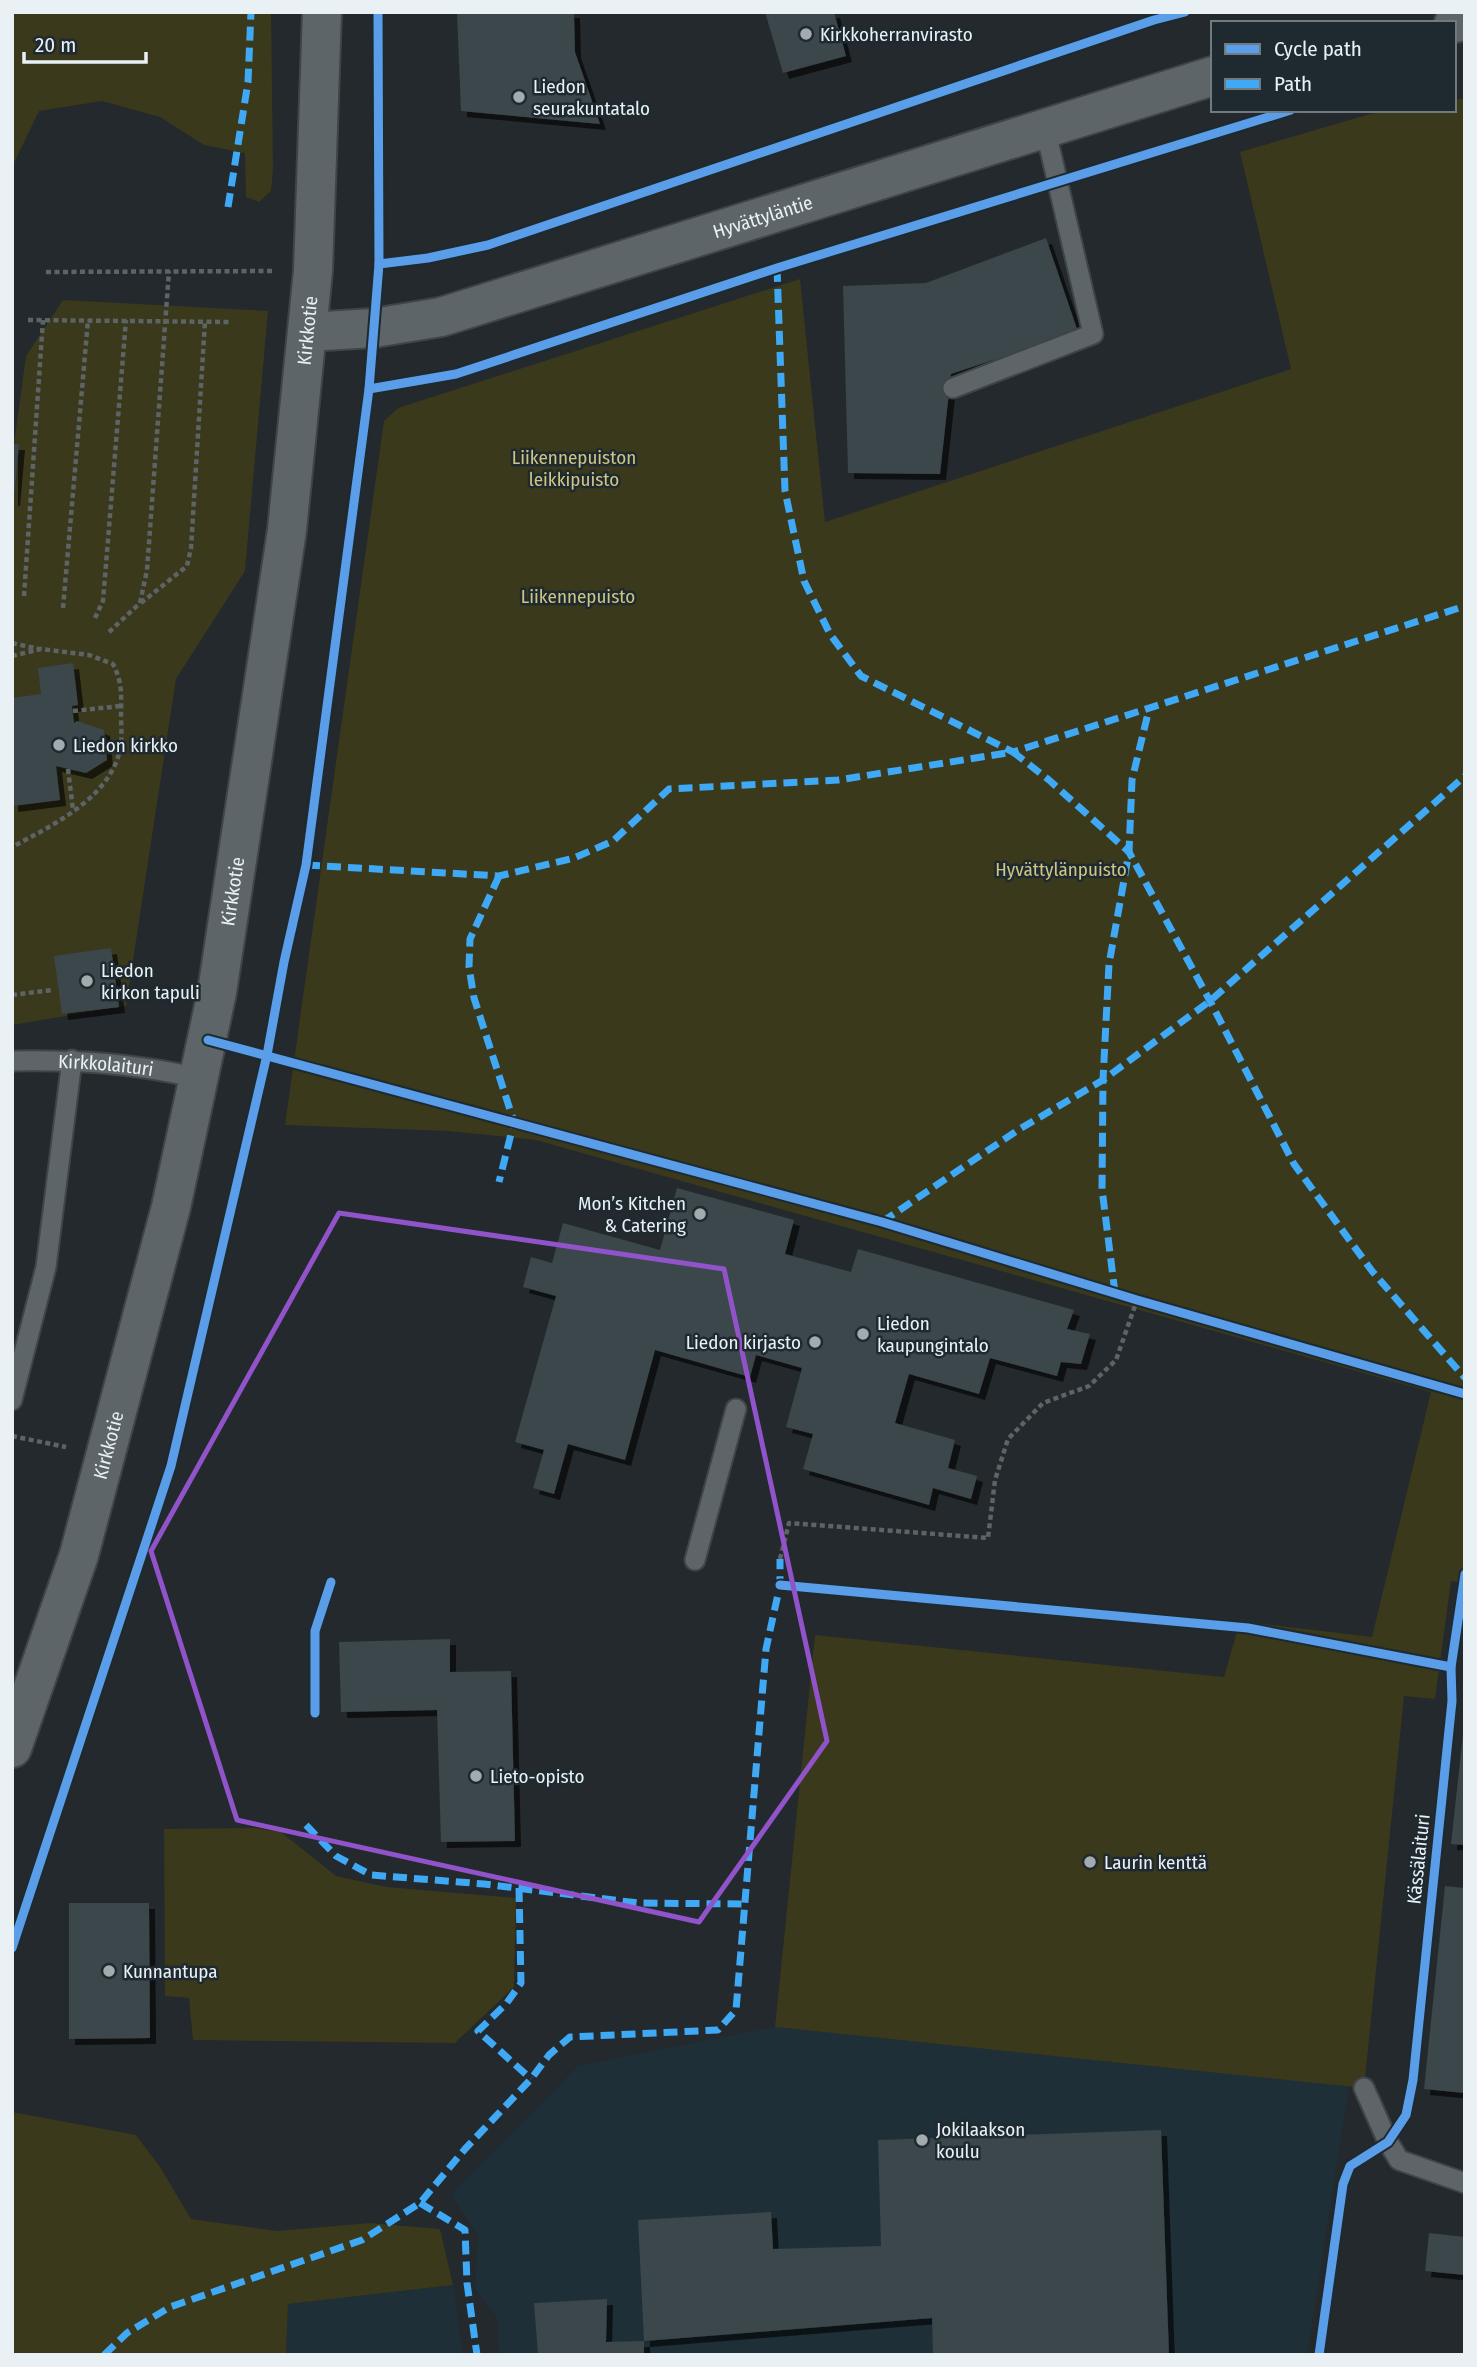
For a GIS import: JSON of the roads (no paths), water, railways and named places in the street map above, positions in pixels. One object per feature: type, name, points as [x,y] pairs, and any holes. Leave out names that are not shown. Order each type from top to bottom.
[{"type":"street","name":"Kirkkotie","points":[[12,1748],[79,1555],[171,1208],[217,992],[287,530],[313,271],[322,12]]},
{"type":"street","name":"Hyvättyläntie","points":[[308,332],[374,328],[441,317],[1211,77]]},
{"type":"lane","points":[[953,388],[1093,334],[1045,128]]},
{"type":"lane","name":"Kirkkolaituri","points":[[12,1060],[72,1060],[148,1067],[198,1078]]},
{"type":"lane","points":[[12,1400],[46,1267],[72,1060]]},
{"type":"lane","points":[[695,1560],[737,1409]]},
{"type":"lane","points":[[1364,2088],[1399,2160],[1465,2183]]},
{"type":"place","name":"Kirkkoherranvirasto","points":[[806,34]]},
{"type":"place","name":"Liedon seurakuntatalo","points":[[519,97]]},
{"type":"place","name":"Liedon kirkko","points":[[59,745]]},
{"type":"place","name":"Liedon kirkon tapuli","points":[[87,981]]},
{"type":"place","name":"Mon’s Kitchen & Catering","points":[[700,1214]]},
{"type":"place","name":"Liedon kaupungintalo","points":[[863,1334]]},
{"type":"place","name":"Liedon kirjasto","points":[[815,1342]]},
{"type":"place","name":"Lieto-opisto","points":[[476,1776]]},
{"type":"place","name":"Laurin kenttä","points":[[1090,1862]]},
{"type":"place","name":"Kunnantupa","points":[[109,1971]]},
{"type":"place","name":"Jokilaakson koulu","points":[[922,2140]]},
{"type":"park label","name":"Liikennepuiston leikkipuisto","points":[[574,468]]},
{"type":"park label","name":"Liikennepuisto","points":[[578,596]]},
{"type":"park label","name":"Hyvättylänpuisto","points":[[1061,869]]}]
